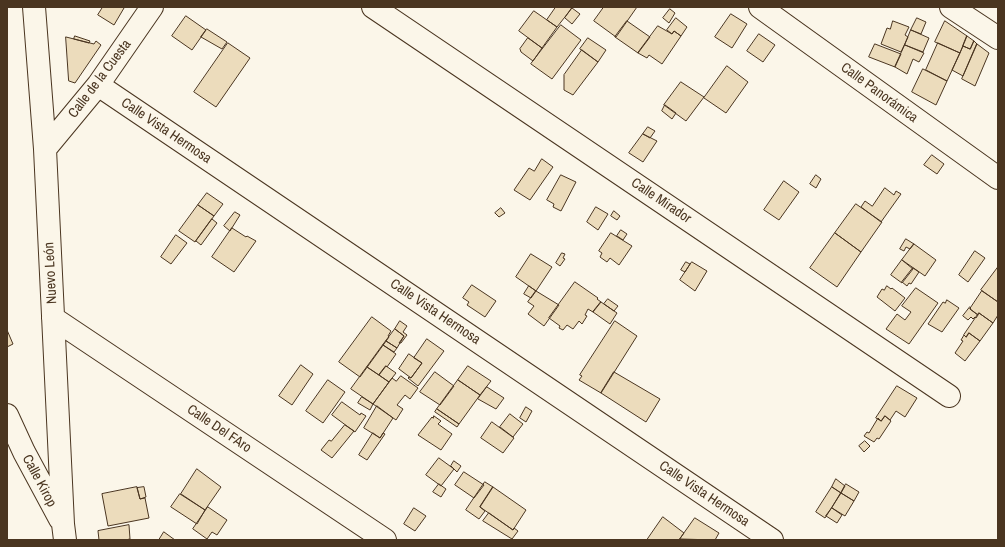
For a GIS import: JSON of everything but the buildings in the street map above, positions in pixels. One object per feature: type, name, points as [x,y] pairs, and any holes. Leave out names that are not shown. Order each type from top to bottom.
[{"type":"street","name":"Nuevo León","points":[[34,7],[45,149],[64,532]]},
{"type":"street","name":"Calle de la Cuesta","points":[[45,149],[98,85],[152,7]]},
{"type":"street","name":"Calle Mirador","points":[[374,7],[949,396]]},
{"type":"street","name":"Calle Panorámica","points":[[760,7],[998,178]]},
{"type":"street","points":[[951,7],[998,38]]},
{"type":"street","name":"Calle Vista Hermosa","points":[[98,85],[772,540]]},
{"type":"street","name":"Calle Del FAro","points":[[53,318],[385,540]]},
{"type":"street","name":"Calle Kirop","points":[[7,415],[64,532]]}]
